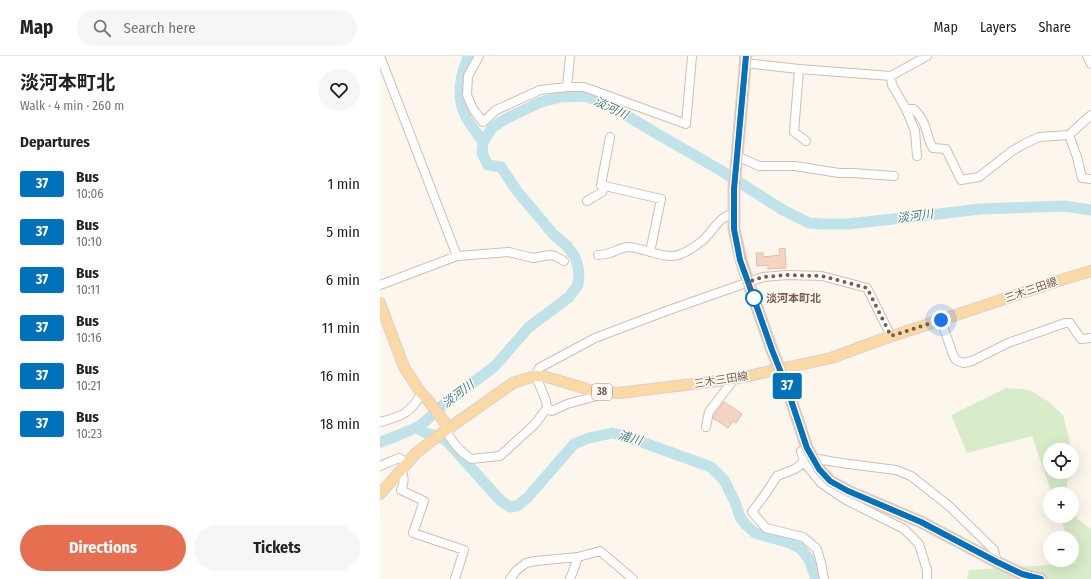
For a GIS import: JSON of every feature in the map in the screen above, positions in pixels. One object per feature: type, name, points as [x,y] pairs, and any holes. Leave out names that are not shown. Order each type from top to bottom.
[{"type":"highway","points":[[745,60],[734,189],[734,229],[740,260],[786,385],[808,456],[830,481],[848,491],[921,522],[1022,574],[1041,579]]},
{"type":"main road","name":"三木三田線","points":[[380,494],[416,453],[446,428],[513,383],[525,379],[536,376],[557,380],[597,392],[619,393],[734,379],[830,358],[891,336],[1091,271]]},
{"type":"main road","points":[[380,303],[404,368],[446,428]]},
{"type":"street","points":[[380,56],[457,256]]},
{"type":"street","points":[[479,56],[468,76],[467,95],[472,109],[483,122],[496,110],[540,90],[584,87],[686,124],[692,56]]},
{"type":"street","points":[[567,87],[570,56]]},
{"type":"street","points":[[745,60],[799,69],[891,76],[927,56]]},
{"type":"street","points":[[1087,56],[1091,64]]},
{"type":"street","points":[[799,69],[794,132],[806,141]]},
{"type":"street","points":[[891,76],[892,85],[906,109],[915,131],[917,156]]},
{"type":"street","points":[[906,109],[914,109],[922,118],[929,142],[933,148],[946,149],[961,180],[979,178],[1012,151],[1039,137],[1069,135],[1091,115]]},
{"type":"street","points":[[1069,135],[1077,157],[1082,178],[1091,179]]},
{"type":"street","points":[[610,136],[601,185],[661,199],[650,252]]},
{"type":"street","points":[[737,158],[759,166],[795,166],[840,173],[894,176]]},
{"type":"street","points":[[587,201],[602,192],[605,186]]},
{"type":"street","points":[[598,256],[628,247],[668,256],[676,256],[702,242],[712,232],[721,219],[728,214],[734,214]]},
{"type":"street","points":[[380,285],[457,256],[509,252],[533,258],[550,255],[556,256],[564,261]]},
{"type":"street","points":[[446,428],[449,438],[471,459],[500,456],[535,424],[547,408],[546,401],[536,376],[539,368],[595,338],[763,277],[787,275],[822,276],[867,288],[891,336]]},
{"type":"street","points":[[941,320],[953,355],[956,360],[963,363],[972,361],[1008,343],[1070,322],[1081,339],[1091,338]]},
{"type":"street","points":[[706,427],[709,412],[734,379]]},
{"type":"street","points":[[547,408],[552,411],[567,404],[593,398],[597,392]]},
{"type":"street","points":[[380,422],[397,418],[408,411],[424,396]]},
{"type":"street","points":[[808,456],[841,463],[896,470],[911,476],[949,506],[994,550],[997,562]]},
{"type":"street","points":[[808,456],[795,469],[777,476],[752,512],[766,528],[803,536],[817,548],[824,579]]},
{"type":"street","points":[[808,456],[820,483],[846,500],[904,529],[919,544],[927,570],[927,579]]},
{"type":"street","points":[[380,466],[399,458],[404,466],[404,484],[401,490],[424,501],[413,533],[464,550],[455,579]]},
{"type":"street","points":[[510,579],[516,571],[526,563],[578,557],[600,551],[633,579]]},
{"type":"street","points":[[570,579],[578,557]]},
{"type":"green space","points":[[1006,388],[1030,390],[1049,402],[1063,415],[1070,443],[1043,443],[1043,468],[1032,436],[967,453],[951,415]]},
{"type":"green space","points":[[1047,479],[1068,479],[1067,487],[1050,487]]},
{"type":"green space","points":[[1079,520],[1091,529],[1091,579],[967,579],[969,570],[1043,565],[1043,567],[1079,567],[1079,531],[1065,531],[1062,523],[1079,523]]},
{"type":"building","points":[[785,248],[786,268],[768,269],[768,265],[757,266],[756,253],[763,253],[763,257],[780,255],[779,249]]},
{"type":"building","points":[[724,402],[742,414],[736,423],[733,421],[728,428],[713,418]]},
{"type":"waterway","points":[[469,56],[463,70],[460,84],[462,106],[466,117],[483,142]]},
{"type":"waterway","name":"淡河川","points":[[380,442],[420,426],[442,406],[495,366],[528,328],[569,297],[578,285],[579,276],[575,257],[567,246],[554,235],[517,191],[501,167],[488,165],[482,153],[483,142],[492,128],[505,119],[541,102],[561,97],[584,96],[608,104],[720,170],[783,210],[809,223],[848,224],[979,209],[1064,206],[1091,210]]},
{"type":"waterway","name":"浦川","points":[[418,427],[426,433],[445,439],[500,500],[510,507],[517,506],[528,497],[574,444],[589,438],[612,433],[625,436],[711,467],[724,480],[735,502],[740,517],[746,525],[755,533],[787,542],[800,548],[809,559],[816,579]]},
{"type":"bus line","name":"37","points":[[746,56],[734,189],[734,229],[740,260],[786,385],[807,448],[812,458],[819,469],[830,481],[848,491],[921,522],[1022,574],[1041,579]]},
{"type":"place","name":"淡河本町北","points":[[754,298]]},
{"type":"route","points":[[754,298],[748,282],[763,277],[787,275],[822,276],[867,288],[891,336],[941,320]]}]
